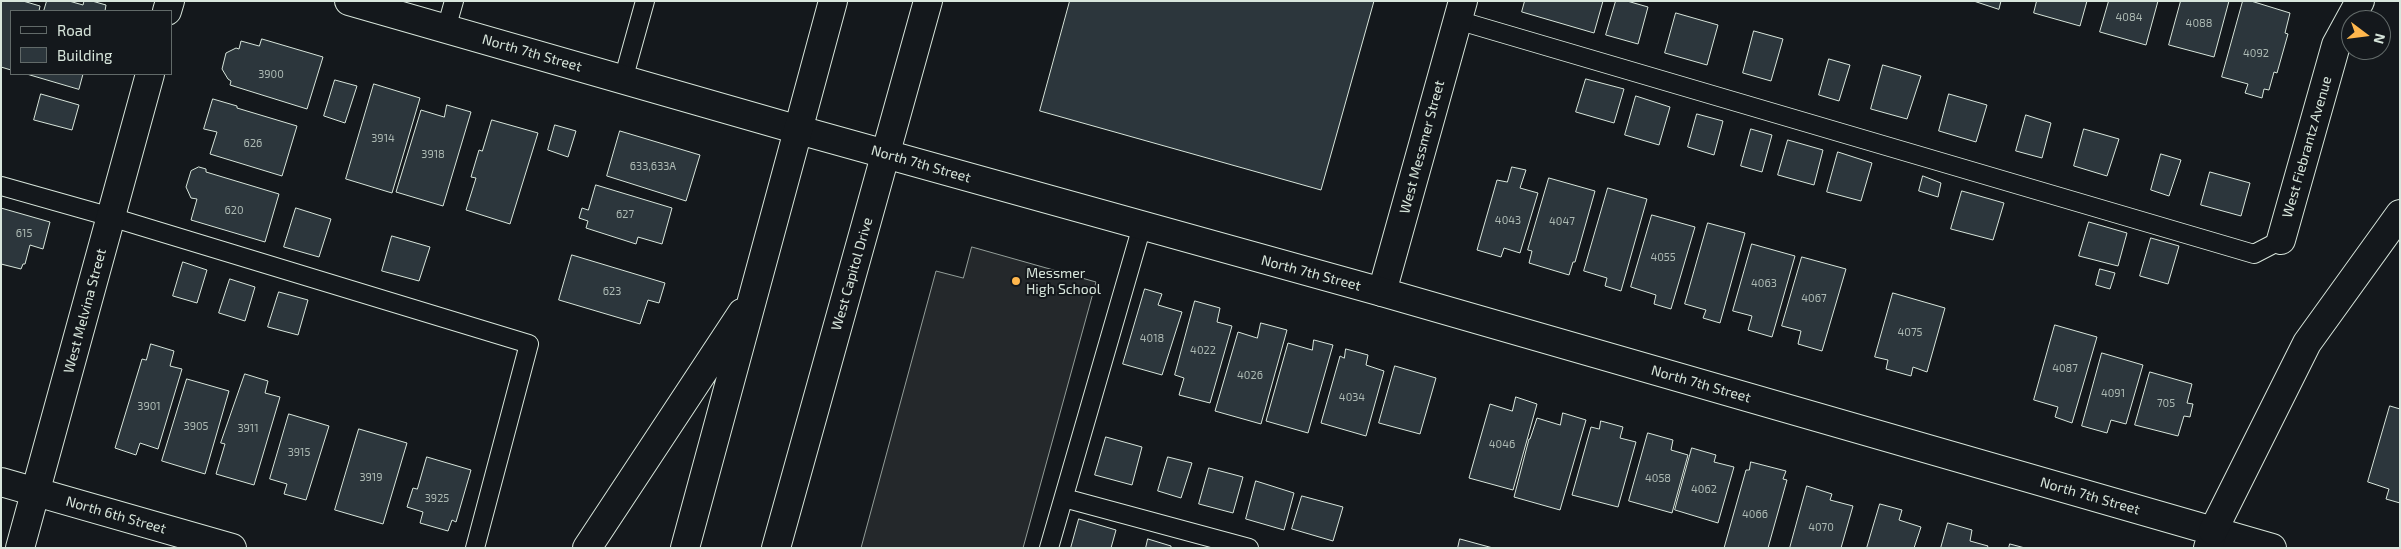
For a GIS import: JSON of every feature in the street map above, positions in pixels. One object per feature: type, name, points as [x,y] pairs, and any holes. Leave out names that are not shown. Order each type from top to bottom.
[{"type":"main road","name":"North 7th Street","points":[[349,1],[799,130],[1382,292],[2210,539],[2272,548]]},
{"type":"main road","points":[[686,548],[833,1]]},
{"type":"main road","name":"West Capitol Drive","points":[[776,548],[928,1]]},
{"type":"main road","name":"West Fiebrantz Avenue","points":[[2281,240],[2336,45],[2360,1]]},
{"type":"main road","name":"West Messmer Street","points":[[1382,292],[1460,10]]},
{"type":"main road","name":"West Melvina Street","points":[[20,548],[150,75]]},
{"type":"main road","points":[[2210,539],[2307,343],[2400,214]]},
{"type":"main road","points":[[587,548],[756,290]]},
{"type":"main road","name":"North 6th Street","points":[[1,482],[232,548]]},
{"type":"lane","points":[[446,29],[454,1]]},
{"type":"lane","points":[[623,80],[645,1]]},
{"type":"lane","points":[[1460,10],[2254,254],[2281,240]]},
{"type":"lane","points":[[1,186],[111,217],[530,344],[475,548]]},
{"type":"lane","points":[[1050,548],[1142,226]]},
{"type":"lane","points":[[1064,498],[1250,548]]},
{"type":"shaded area","points":[[972,247],[1096,282],[1023,548],[861,548],[936,271],[963,278]]},
{"type":"building","points":[[1,1],[23,1],[40,6],[39,10],[10,10],[10,70],[1,67]]},
{"type":"building","points":[[47,1],[69,1],[83,5],[84,1],[92,1],[106,5],[105,10],[44,10]]},
{"type":"building","points":[[1070,1],[1374,1],[1321,190],[1040,111]]},
{"type":"building","points":[[1525,1],[1603,1],[1594,33],[1522,12]]},
{"type":"building","points":[[1616,1],[1627,1],[1648,7],[1638,44],[1606,35]]},
{"type":"building","points":[[1974,1],[2001,1],[1999,9]]},
{"type":"building","points":[[2037,1],[2087,1],[2080,26],[2034,13]]},
{"type":"building","points":[[2109,1],[2158,1],[2146,45],[2100,32]]},
{"type":"building","points":[[2181,1],[2229,1],[2214,57],[2169,45]]},
{"type":"building","points":[[2243,1],[2251,1],[2290,13],[2285,33],[2288,34],[2277,73],[2274,72],[2269,90],[2264,89],[2262,98],[2245,93],[2248,84],[2222,77]]},
{"type":"building","points":[[1676,13],[1718,25],[1707,65],[1665,53]]},
{"type":"building","points":[[1754,31],[1783,39],[1771,81],[1743,73]]},
{"type":"building","points":[[262,39],[323,57],[307,109],[230,85],[231,81],[222,69],[226,53],[236,48],[239,49],[241,41],[259,46]]},
{"type":"building","points":[[1829,59],[1850,65],[1839,101],[1819,95]]},
{"type":"building","points":[[1883,65],[1921,76],[1907,119],[1871,109]]},
{"type":"building","points":[[30,75],[83,75],[79,89]]},
{"type":"building","points":[[1586,79],[1624,89],[1614,123],[1576,112]]},
{"type":"building","points":[[335,80],[357,86],[345,123],[324,116]]},
{"type":"building","points":[[374,84],[420,98],[392,193],[346,179]]},
{"type":"building","points":[[41,94],[79,105],[72,130],[34,120]]},
{"type":"building","points":[[1949,94],[1987,105],[1976,142],[1939,131]]},
{"type":"building","points":[[1636,96],[1670,107],[1659,145],[1625,135]]},
{"type":"building","points":[[213,99],[297,126],[282,176],[210,154],[217,132],[204,129]]},
{"type":"building","points":[[447,105],[471,112],[443,206],[396,192],[421,110],[444,117]]},
{"type":"building","points":[[1697,114],[1723,121],[1714,155],[1688,147]]},
{"type":"building","points":[[2026,115],[2051,123],[2042,158],[2016,151]]},
{"type":"building","points":[[492,120],[538,133],[510,224],[466,210],[476,178],[471,177],[479,150],[482,151]]},
{"type":"building","points":[[555,125],[576,131],[568,157],[548,150]]},
{"type":"building","points":[[1751,129],[1772,135],[1762,172],[1741,166]]},
{"type":"building","points":[[2084,129],[2119,139],[2107,176],[2074,166]]},
{"type":"building","points":[[620,131],[700,155],[686,201],[607,176]]},
{"type":"building","points":[[1788,140],[1823,150],[1814,185],[1778,175]]},
{"type":"building","points":[[1838,152],[1872,163],[1861,201],[1827,192]]},
{"type":"building","points":[[2161,154],[2181,160],[2169,196],[2151,190]]},
{"type":"building","points":[[199,167],[206,169],[206,172],[279,194],[265,242],[191,220],[197,199],[191,198],[186,187],[191,171]]},
{"type":"building","points":[[1512,167],[1526,170],[1520,188],[1538,193],[1520,253],[1504,248],[1501,257],[1477,250],[1497,180],[1507,182]]},
{"type":"building","points":[[2210,172],[2250,183],[2241,216],[2201,205]]},
{"type":"building","points":[[1923,176],[1941,183],[1938,197],[1919,191]]},
{"type":"building","points":[[1549,178],[1595,191],[1575,262],[1573,262],[1569,275],[1529,263],[1532,251],[1528,250]]},
{"type":"building","points":[[596,185],[672,208],[662,244],[638,237],[636,244],[586,228],[588,221],[579,218],[582,208],[588,210]]},
{"type":"building","points":[[1608,188],[1647,199],[1621,291],[1605,286],[1607,278],[1584,271]]},
{"type":"building","points":[[1962,191],[2004,203],[1993,240],[1951,229]]},
{"type":"building","points":[[1,208],[50,222],[43,249],[30,245],[25,264],[23,264],[21,269],[1,264]]},
{"type":"building","points":[[296,208],[331,219],[319,257],[284,247]]},
{"type":"building","points":[[1652,215],[1695,227],[1671,309],[1654,304],[1656,295],[1631,287]]},
{"type":"building","points":[[2089,222],[2127,233],[2118,266],[2079,256]]},
{"type":"building","points":[[1708,223],[1745,233],[1720,323],[1703,318],[1706,310],[1685,304]]},
{"type":"building","points":[[392,236],[430,247],[419,281],[382,271]]},
{"type":"building","points":[[2151,238],[2179,246],[2168,284],[2140,276]]},
{"type":"building","points":[[1752,244],[1795,256],[1772,337],[1748,330],[1752,316],[1733,311]]},
{"type":"building","points":[[572,255],[665,283],[659,303],[648,300],[640,324],[559,300]]},
{"type":"building","points":[[1802,257],[1846,269],[1822,351],[1798,344],[1801,331],[1782,326]]},
{"type":"building","points":[[183,262],[207,270],[197,303],[173,296]]},
{"type":"building","points":[[2100,269],[2115,273],[2110,289],[2096,285]]},
{"type":"building","points":[[230,279],[255,287],[245,321],[219,313]]},
{"type":"building","points":[[1145,289],[1162,294],[1158,305],[1182,312],[1162,375],[1123,364]]},
{"type":"building","points":[[279,292],[308,300],[298,335],[268,327]]},
{"type":"building","points":[[1893,293],[1945,308],[1927,372],[1913,367],[1911,376],[1886,369],[1888,360],[1875,357]]},
{"type":"building","points":[[1195,301],[1220,308],[1217,322],[1232,326],[1210,403],[1179,395],[1184,378],[1175,375]]},
{"type":"building","points":[[1261,323],[1287,330],[1261,424],[1215,411],[1238,332],[1257,338]]},
{"type":"building","points":[[2055,325],[2097,337],[2072,423],[2055,417],[2058,407],[2034,400]]},
{"type":"building","points":[[1314,340],[1333,345],[1308,433],[1266,421],[1288,343],[1312,350]]},
{"type":"building","points":[[151,344],[174,351],[170,366],[182,369],[158,449],[140,443],[136,455],[115,448],[142,359],[146,360]]},
{"type":"building","points":[[1346,349],[1368,355],[1366,365],[1384,371],[1366,436],[1321,423],[1340,356],[1344,358]]},
{"type":"building","points":[[2102,353],[2143,365],[2126,424],[2111,420],[2107,433],[2082,426]]},
{"type":"building","points":[[1395,366],[1436,378],[1420,434],[1379,423]]},
{"type":"building","points":[[2150,372],[2192,384],[2187,403],[2193,404],[2190,417],[2184,416],[2178,436],[2135,425]]},
{"type":"building","points":[[245,374],[268,381],[265,393],[280,397],[254,485],[216,474],[225,444],[221,443]]},
{"type":"building","points":[[187,379],[229,391],[205,474],[162,461]]},
{"type":"building","points":[[1516,397],[1537,404],[1513,490],[1469,478],[1490,404],[1512,411]]},
{"type":"building","points":[[2390,406],[2400,409],[2400,503],[2386,499],[2389,489],[2368,482]]},
{"type":"building","points":[[1563,413],[1586,420],[1560,510],[1514,497],[1529,439],[1537,418],[1560,425]]},
{"type":"building","points":[[289,414],[329,426],[306,500],[284,494],[287,484],[270,479]]},
{"type":"building","points":[[1601,421],[1623,427],[1620,438],[1636,442],[1618,507],[1572,495],[1591,427],[1599,429]]},
{"type":"building","points":[[359,429],[407,443],[383,524],[335,510]]},
{"type":"building","points":[[1648,433],[1673,440],[1671,450],[1688,455],[1672,513],[1629,501]]},
{"type":"building","points":[[1106,437],[1142,447],[1132,485],[1095,475]]},
{"type":"building","points":[[1692,448],[1716,455],[1714,462],[1734,467],[1718,523],[1675,510]]},
{"type":"building","points":[[427,457],[471,470],[456,522],[452,520],[448,531],[420,523],[423,512],[407,507],[413,488],[417,489]]},
{"type":"building","points":[[1168,457],[1192,463],[1181,498],[1158,491]]},
{"type":"building","points":[[1751,462],[1786,471],[1783,479],[1787,480],[1768,548],[1724,548],[1746,470],[1749,470]]},
{"type":"building","points":[[1209,468],[1243,477],[1233,513],[1199,504]]},
{"type":"building","points":[[1256,481],[1294,493],[1284,530],[1246,519]]},
{"type":"building","points":[[1807,486],[1832,494],[1830,500],[1853,506],[1841,548],[1790,548]]},
{"type":"building","points":[[1302,496],[1343,507],[1333,541],[1292,529]]},
{"type":"building","points":[[1880,504],[1902,510],[1899,520],[1921,527],[1914,548],[1867,548]]},
{"type":"building","points":[[1079,519],[1116,530],[1111,548],[1071,548]]},
{"type":"building","points":[[1948,523],[1972,530],[1970,541],[1988,546],[1987,548],[1941,548]]},
{"type":"building","points":[[1148,539],[1171,546],[1171,548],[1146,548]]},
{"type":"building","points":[[1460,539],[1493,548],[1458,548]]},
{"type":"building","points":[[2010,544],[2025,548],[2009,548]]},
{"type":"place","name":"Messmer High School","points":[[1016,281]]}]
